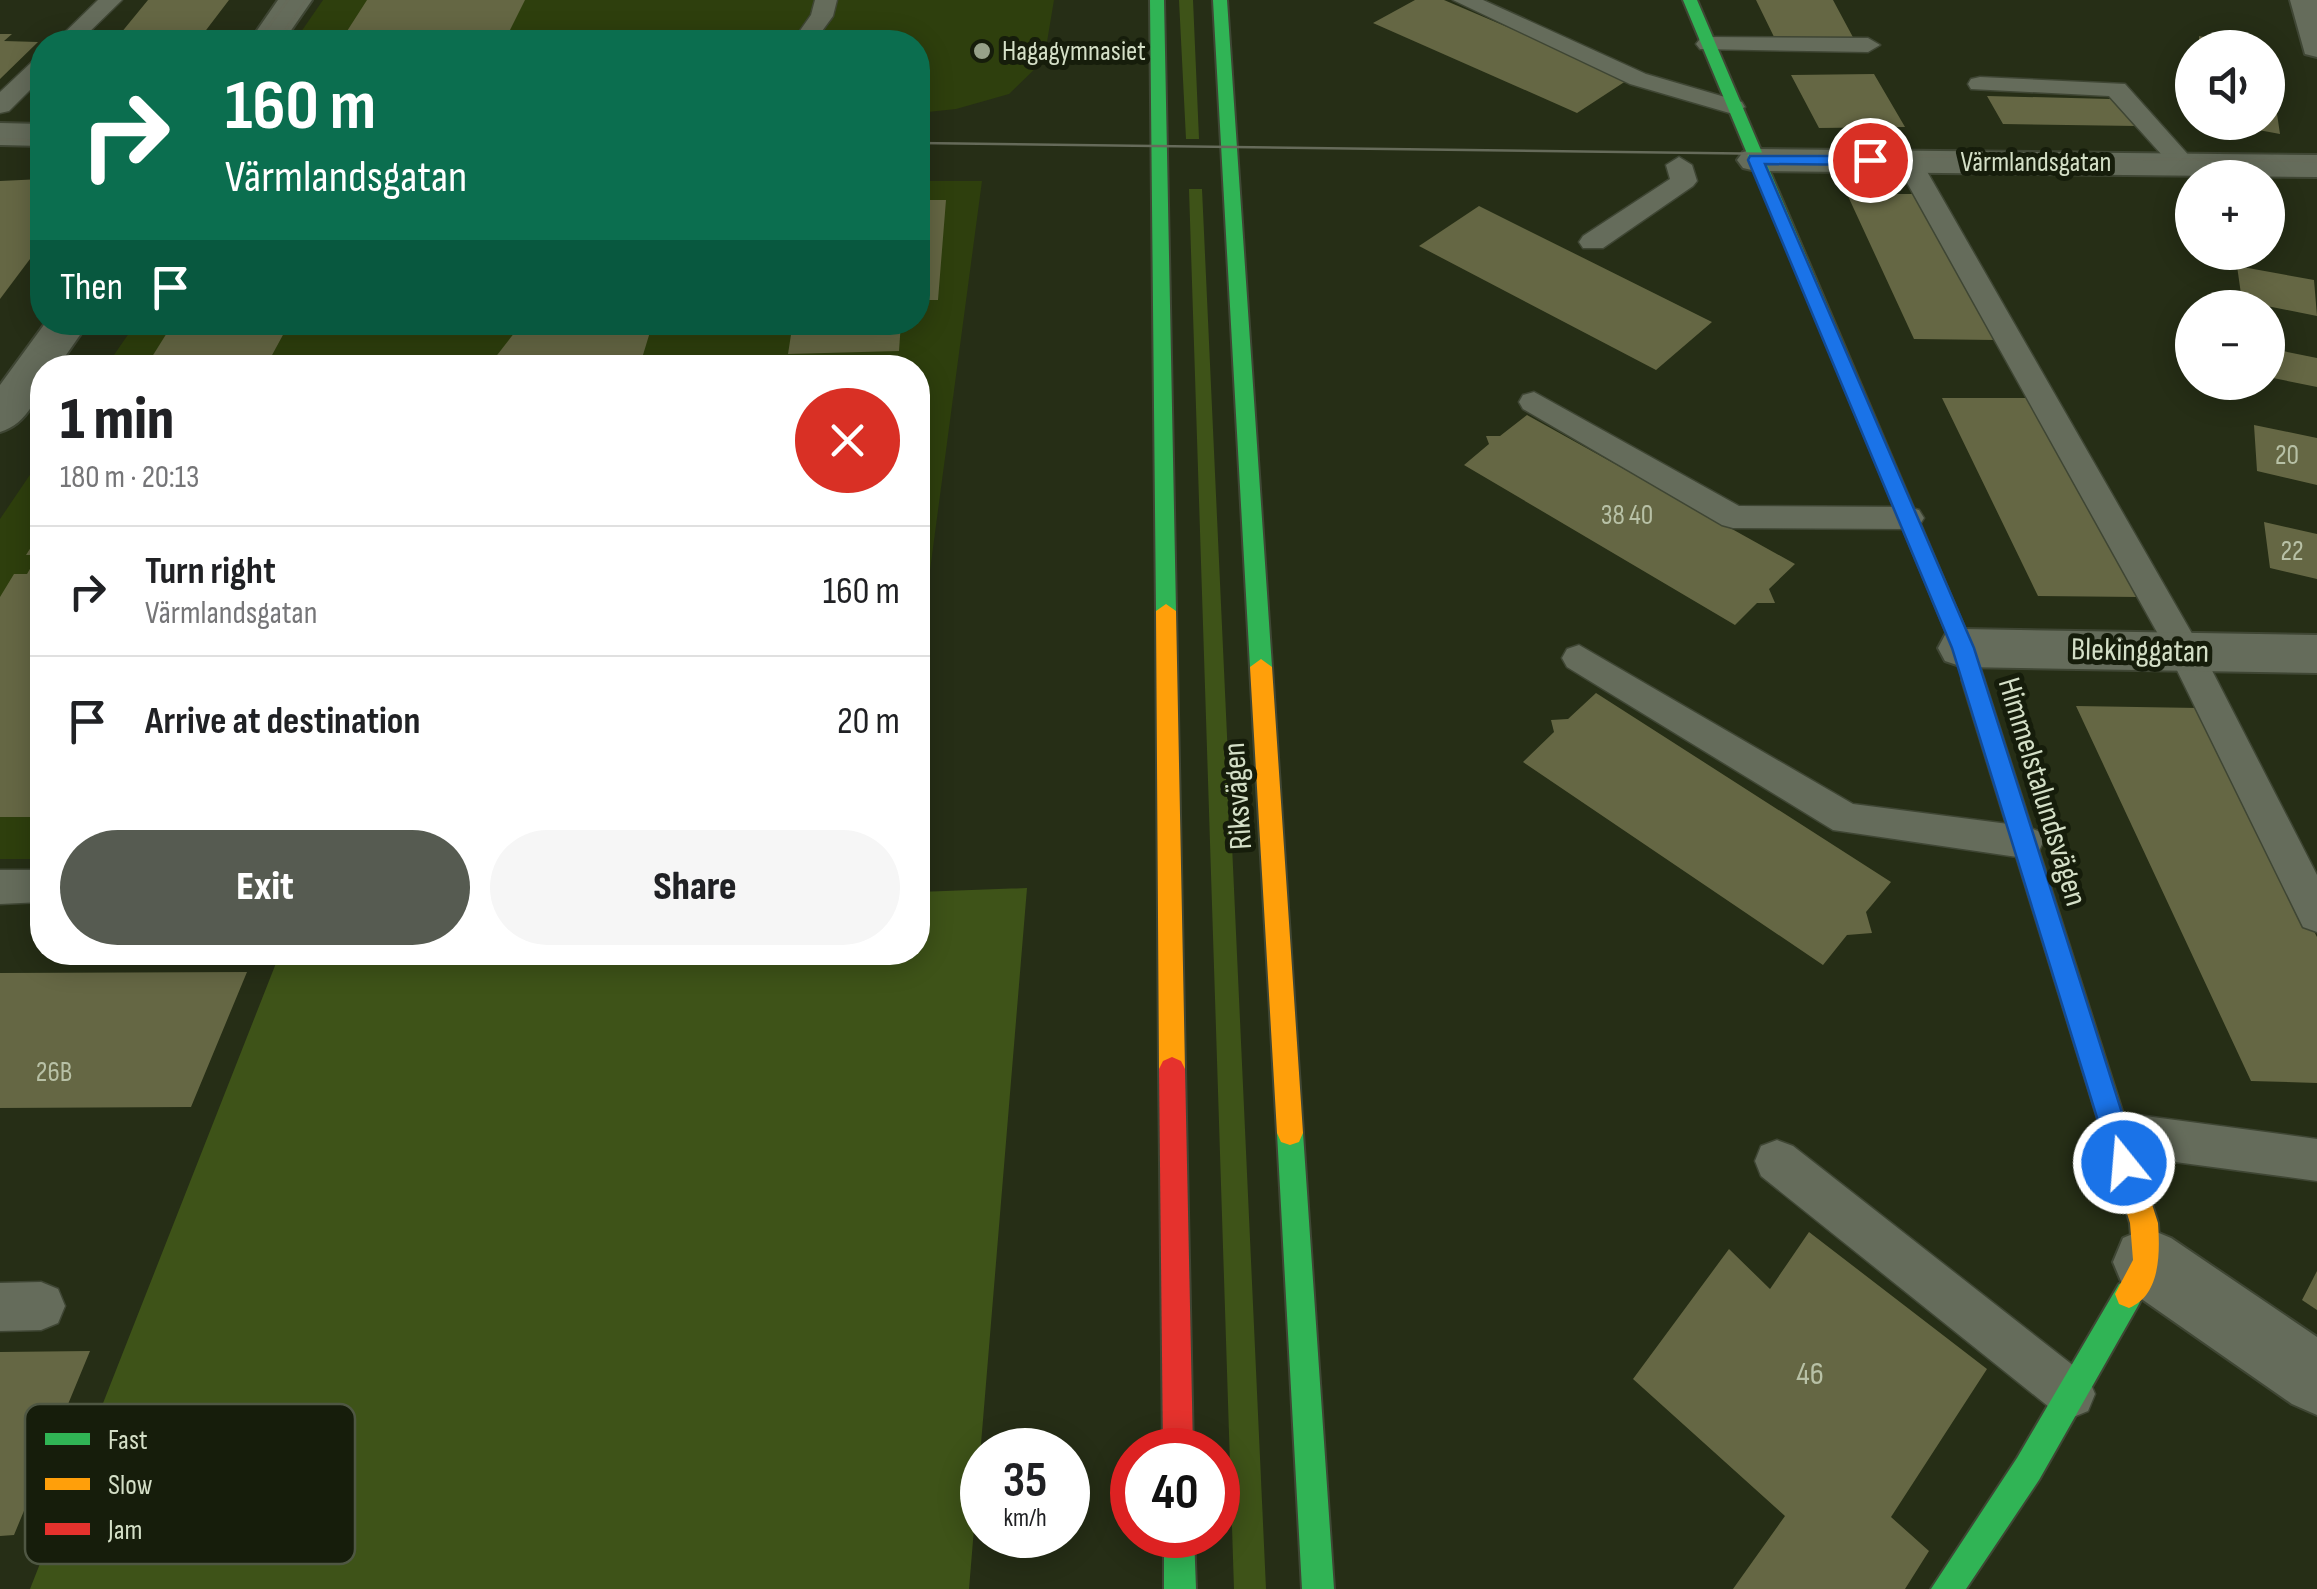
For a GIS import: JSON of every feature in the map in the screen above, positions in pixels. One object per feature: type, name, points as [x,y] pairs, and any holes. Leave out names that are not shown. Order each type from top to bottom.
[{"type":"main road","name":"Riksvägen","points":[[1157,0],[1178,1428]]},
{"type":"main road","name":"Riksvägen","points":[[1220,0],[1318,1589]]},
{"type":"main road","name":"Himmelstalundsvägen","points":[[1690,0],[1963,648],[2144,1224],[2147,1262]]},
{"type":"main road","points":[[1947,1589],[2028,1469],[2147,1262]]},
{"type":"main road","points":[[1180,1558],[1180,1589]]},
{"type":"street","points":[[275,30],[296,0]]},
{"type":"street","points":[[2307,0],[2317,47]]},
{"type":"street","name":"Värmlandsgatan","points":[[1756,160],[2175,166]]},
{"type":"street","name":"Värmlandsgatan","points":[[2285,166],[2317,166]]},
{"type":"street","points":[[0,417],[30,375]]},
{"type":"street","name":"Blekinggatan","points":[[1963,648],[2317,654]]},
{"type":"street","points":[[2147,1262],[2317,1380]]},
{"type":"lane","points":[[79,30],[110,0]]},
{"type":"lane","points":[[812,30],[822,16],[826,0]]},
{"type":"lane","points":[[1464,0],[1638,79],[1733,106]]},
{"type":"lane","points":[[1712,54],[1868,46],[1857,27]]},
{"type":"lane","points":[[1712,54],[1874,66]]},
{"type":"lane","points":[[1980,84],[2116,89],[2180,160]]},
{"type":"lane","points":[[11,132],[30,91]]},
{"type":"lane","points":[[1908,161],[2184,652],[2317,914]]},
{"type":"lane","points":[[1592,242],[1684,181],[1679,166]]},
{"type":"lane","points":[[1534,402],[1733,517],[1908,518]]},
{"type":"lane","points":[[1578,658],[1846,819],[2024,842]]},
{"type":"lane","points":[[0,887],[30,886]]},
{"type":"lane","points":[[2115,1132],[2317,1160]]},
{"type":"lane","points":[[1777,1161],[2072,1394]]},
{"type":"shaded area","name":"Hagagymnasiet","points":[[323,0],[1054,0],[1044,60],[1009,94],[956,109],[930,112],[930,30],[302,30]]},
{"type":"shaded area","points":[[1179,0],[1193,0],[1199,139],[1186,139]]},
{"type":"shaded area","points":[[930,181],[982,181],[930,570],[930,355],[114,355],[128,335],[930,335]]},
{"type":"shaded area","points":[[1189,189],[1202,189],[1266,1589],[1234,1589],[1233,1558],[1240,1558],[1240,1428],[1229,1428]]},
{"type":"shaded area","points":[[30,475],[30,859],[0,859],[0,519]]},
{"type":"shaded area","points":[[1027,888],[982,1428],[960,1428],[960,1558],[972,1558],[969,1589],[30,1589],[40,1564],[355,1564],[355,1404],[103,1404],[275,965],[930,965],[930,892]]},
{"type":"building","points":[[148,0],[229,0],[206,30],[123,30]]},
{"type":"building","points":[[367,0],[525,0],[510,30],[348,30]]},
{"type":"building","points":[[1415,0],[1444,0],[1629,79],[1577,113],[1373,23]]},
{"type":"building","points":[[1756,0],[1833,0],[1855,41],[1776,41]]},
{"type":"building","points":[[0,34],[12,34],[4,41],[30,42],[30,50],[0,79]]},
{"type":"building","points":[[1874,74],[1905,127],[1819,128],[1791,75]]},
{"type":"building","points":[[1987,96],[2111,99],[2137,126],[2003,124]]},
{"type":"building","points":[[30,180],[30,259],[0,299],[0,181]]},
{"type":"building","points":[[1847,194],[1920,194],[1996,340],[1914,339]]},
{"type":"building","points":[[930,200],[946,200],[938,300],[930,300]]},
{"type":"building","points":[[1479,206],[1712,322],[1656,370],[1419,246]]},
{"type":"building","points":[[2238,270],[2314,280],[2317,316],[2285,310],[2285,290],[2240,290]]},
{"type":"building","points":[[166,335],[283,335],[272,355],[153,355]]},
{"type":"building","points":[[513,335],[649,335],[643,355],[497,355]]},
{"type":"building","points":[[791,335],[900,335],[899,351],[788,354]]},
{"type":"building","points":[[2285,351],[2317,358],[2317,387],[2285,380]]},
{"type":"building","points":[[1942,398],[2027,398],[2138,597],[2038,596]]},
{"type":"building","points":[[1527,415],[1795,564],[1769,589],[1775,603],[1757,603],[1735,625],[1464,465],[1489,444],[1486,436],[1500,436]]},
{"type":"building","points":[[2254,425],[2317,438],[2317,485],[2257,471]]},
{"type":"building","points":[[2264,522],[2317,534],[2317,579],[2270,568]]},
{"type":"building","points":[[30,569],[30,817],[0,817],[0,597],[14,574],[27,574]]},
{"type":"building","points":[[1596,693],[1891,882],[1866,912],[1872,933],[1847,935],[1823,965],[1523,762],[1554,732],[1551,720],[1568,719]]},
{"type":"building","points":[[2076,706],[2199,708],[2317,937],[2317,1083],[2251,1081]]},
{"type":"building","points":[[247,972],[191,1107],[0,1108],[0,973]]},
{"type":"building","points":[[1809,1232],[1987,1369],[1891,1517],[1929,1551],[1905,1589],[1733,1589],[1785,1516],[1633,1379],[1729,1249],[1770,1289]]},
{"type":"building","points":[[2317,1271],[2317,1310],[2302,1300]]},
{"type":"building","points":[[90,1351],[68,1404],[25,1404],[25,1508],[14,1535],[0,1536],[0,1352]]},
{"type":"tram line","points":[[266,30],[288,0]]},
{"type":"tram line","points":[[285,30],[306,0]]},
{"type":"tram line","points":[[0,139],[30,140]]},
{"type":"tram line","points":[[930,143],[2317,161]]},
{"type":"traffic: fast","points":[[1157,0],[1166,611]]},
{"type":"traffic: fast","points":[[1220,0],[1261,667]]},
{"type":"traffic: fast","points":[[1690,0],[1963,648],[1973,680]]},
{"type":"traffic: fast","points":[[1290,1133],[1318,1589]]},
{"type":"traffic: fast","points":[[1947,1589],[2028,1469],[2129,1294]]},
{"type":"traffic: fast","points":[[1179,1558],[1180,1589]]},
{"type":"traffic: slow","points":[[1166,611],[1172,1069]]},
{"type":"traffic: slow","points":[[1261,667],[1290,1133]]},
{"type":"traffic: slow","points":[[1973,680],[2144,1223],[2147,1262],[2129,1294]]},
{"type":"traffic: jam","points":[[1172,1069],[1178,1428]]},
{"type":"place","name":"Hagagymnasiet","points":[[982,51]]},
{"type":"route","points":[[1870,160],[1756,160],[1963,648],[2124,1163]]}]
